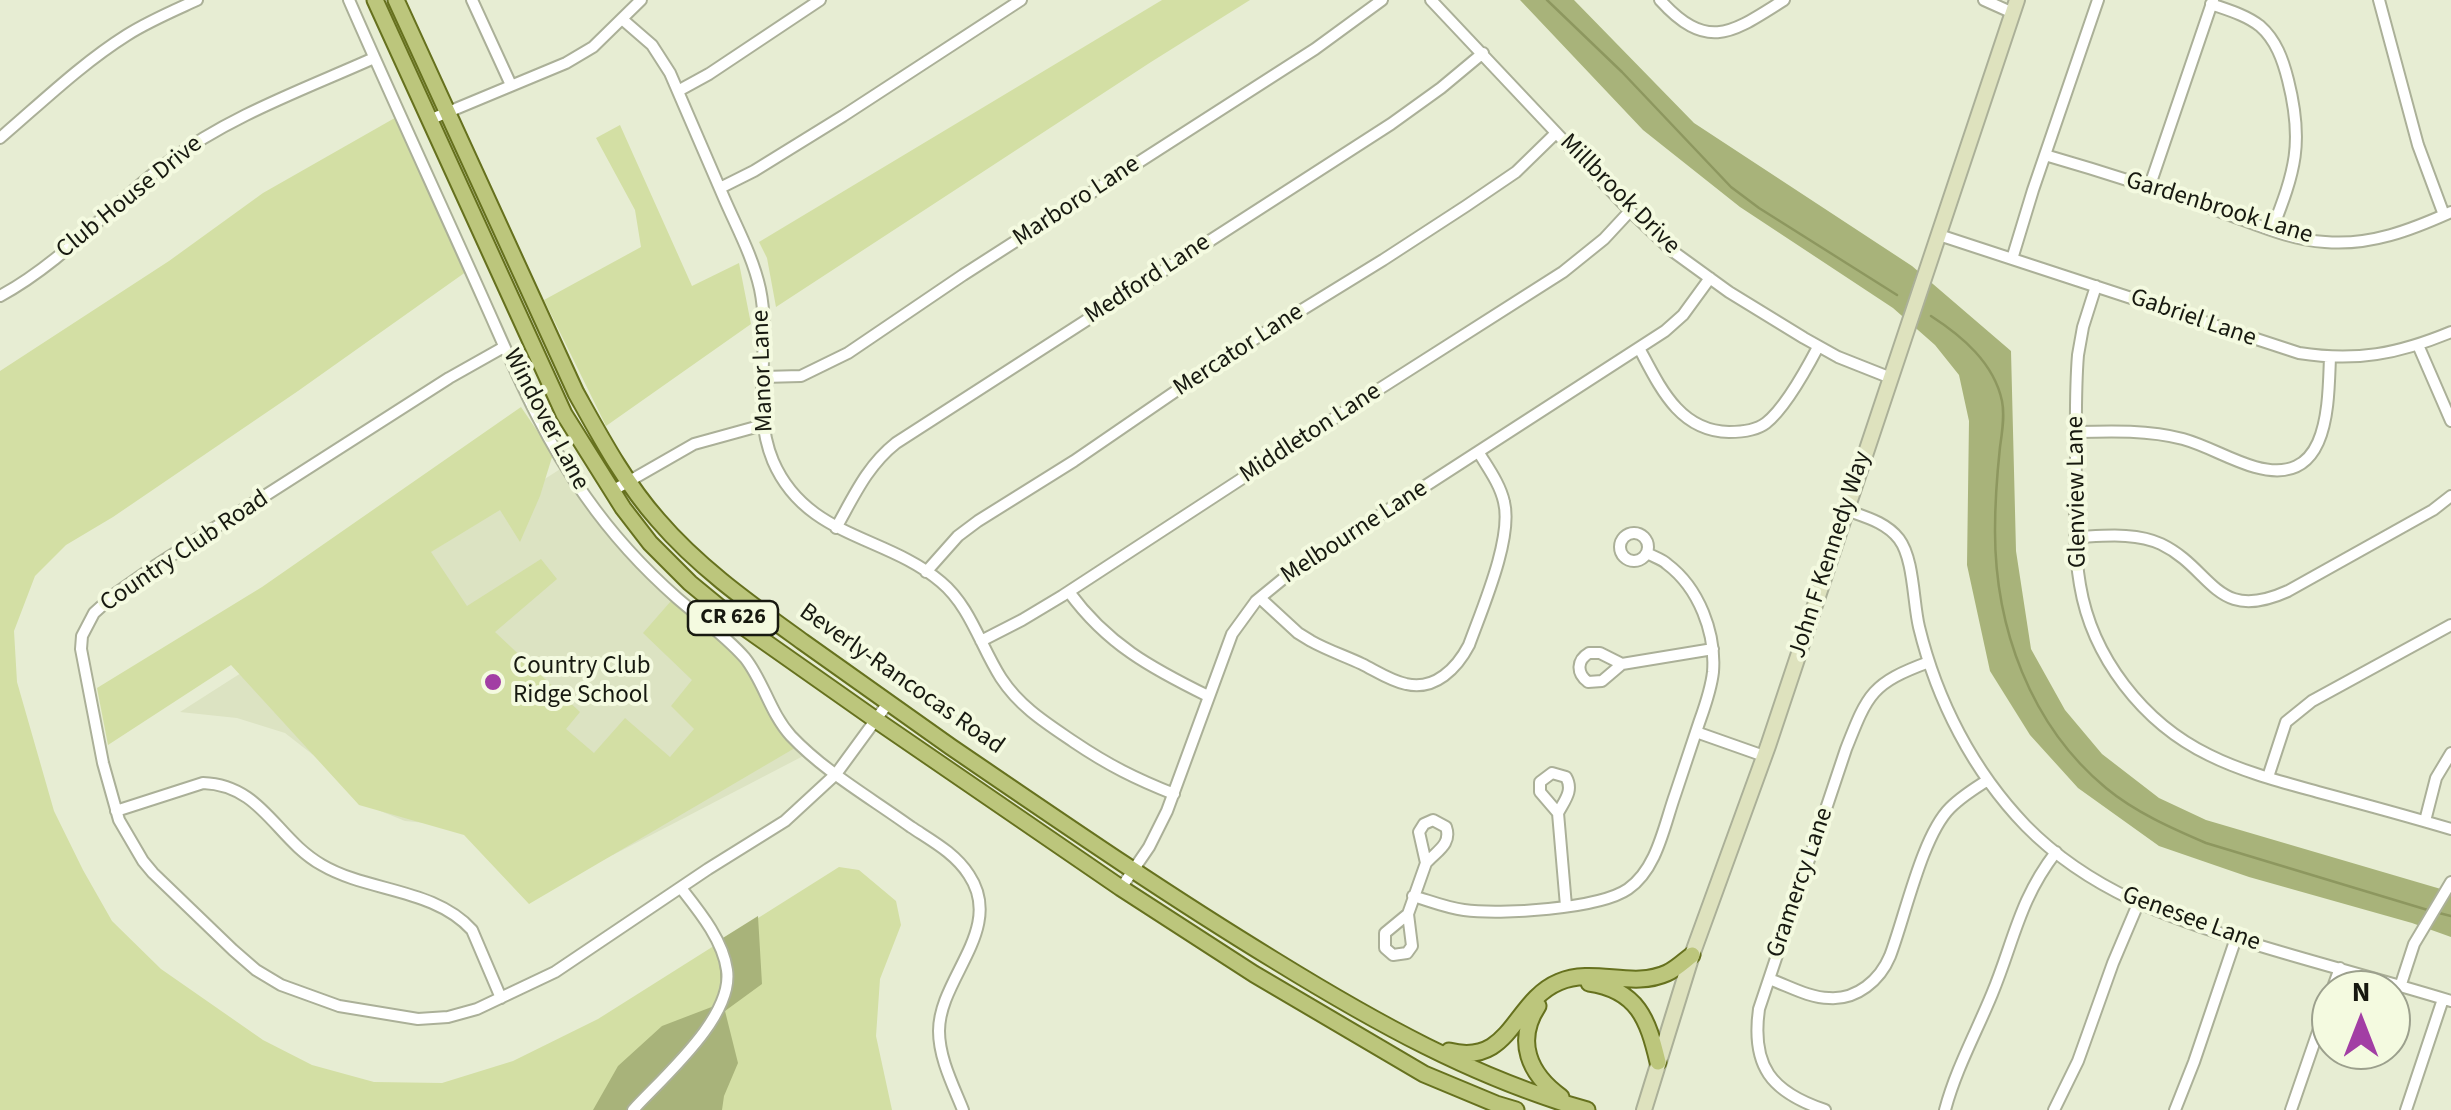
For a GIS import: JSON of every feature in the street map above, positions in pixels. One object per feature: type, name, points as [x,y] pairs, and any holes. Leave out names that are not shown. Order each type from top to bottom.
[{"type":"main road","name":"Beverly-Rancocas Road","points":[[375,0],[564,414],[650,543],[690,583],[741,625],[876,720],[1254,974],[1424,1074],[1516,1110]]},
{"type":"main road","name":"Beverly-Rancocas Road","points":[[396,0],[576,393],[656,519],[698,560],[745,600],[888,703],[1132,871],[1343,1003],[1419,1044],[1510,1085],[1580,1108]]},
{"type":"main road","points":[[1419,1044],[1464,1055],[1479,1054],[1506,1036],[1529,1006],[1556,982],[1589,976],[1640,980],[1656,977],[1670,972],[1692,954]]},
{"type":"main road","points":[[1580,1108],[1548,1088],[1538,1077],[1528,1052],[1529,1023],[1546,997],[1560,988],[1593,983],[1624,995],[1645,1017],[1658,1062]]},
{"type":"main road","points":[[1472,1094],[1493,1110]]},
{"type":"street","points":[[0,138],[123,38],[197,0]]},
{"type":"street","name":"Windover Lane","points":[[349,0],[504,347],[542,426],[585,496],[668,590],[740,653],[757,676],[776,715],[810,753],[950,853],[969,874],[976,887],[980,915],[966,960],[946,999],[939,1028],[943,1057],[963,1110]]},
{"type":"street","points":[[472,0],[511,85]]},
{"type":"street","points":[[429,120],[566,64],[592,47],[641,0]]},
{"type":"street","points":[[678,91],[820,0]]},
{"type":"street","points":[[720,188],[754,172],[1021,0]]},
{"type":"street","name":"Marboro Lane","points":[[762,377],[802,376],[848,352],[1315,49],[1382,0]]},
{"type":"street","points":[[1660,0],[1680,20],[1702,32],[1741,27],[1784,0]]},
{"type":"street","points":[[1984,0],[2015,6]]},
{"type":"street","points":[[2012,259],[2098,0]]},
{"type":"street","points":[[2379,0],[2418,145],[2448,214]]},
{"type":"street","name":"Millbrook Drive","points":[[1438,2],[1556,133],[1671,250],[1818,346],[1891,378]]},
{"type":"street","points":[[2149,188],[2212,2],[2263,28],[2276,46],[2285,70],[2297,125],[2298,151],[2272,230]]},
{"type":"street","name":"John F Kennedy Way","points":[[1644,1110],[1692,954],[1764,756],[2015,6]]},
{"type":"street","name":"Manor Lane","points":[[622,18],[658,53],[678,91],[759,284],[764,316],[763,426],[775,465],[788,488],[808,509],[836,528],[926,572],[948,588],[1002,680],[1035,715],[1126,775],[1174,794]]},
{"type":"street","name":"Medford Lane","points":[[836,528],[866,474],[896,443],[1392,124],[1482,53]]},
{"type":"street","name":"Club House Drive","points":[[0,296],[51,262],[183,151],[254,112],[374,58]]},
{"type":"street","name":"Mercator Lane","points":[[926,572],[958,536],[978,521],[1227,356],[1452,215],[1516,172],[1556,133]]},
{"type":"street","name":"Gardenbrook Lane","points":[[2044,156],[2272,230],[2325,242],[2366,241],[2448,214]]},
{"type":"street","name":"Middleton Lane","points":[[981,640],[1035,613],[1551,280],[1596,246],[1630,211]]},
{"type":"street","name":"Gabriel Lane","points":[[1940,235],[2299,353],[2372,356],[2451,332]]},
{"type":"street","name":"Melbourne Lane","points":[[1121,888],[1155,837],[1232,634],[1247,610],[1289,574],[1675,324],[1710,278]]},
{"type":"street","name":"Glenview Lane","points":[[2096,286],[2080,341],[2077,371],[2076,537],[2079,583],[2088,616],[2109,664],[2154,716],[2194,746],[2223,761],[2451,829]]},
{"type":"street","points":[[2418,344],[2451,421]]},
{"type":"street","points":[[1639,348],[1659,386],[1681,414],[1697,426],[1736,432],[1767,422],[1803,375],[1818,346]]},
{"type":"street","name":"Country Club Road","points":[[504,347],[449,378],[115,594],[94,613],[82,636],[81,649],[103,763],[126,834],[163,884],[233,950],[281,985],[339,1006],[418,1019],[462,1014],[568,964],[785,821],[836,774],[888,703]]},
{"type":"street","points":[[2076,432],[2170,436],[2261,468],[2273,470],[2296,465],[2314,450],[2324,430],[2330,357]]},
{"type":"street","points":[[542,426],[564,414]]},
{"type":"street","points":[[612,490],[694,444],[763,426]]},
{"type":"street","points":[[1260,598],[1311,641],[1395,680],[1426,684],[1447,674],[1468,644],[1505,528],[1504,502],[1478,453]]},
{"type":"street","points":[[2076,537],[2135,537],[2158,542],[2216,590],[2251,602],[2288,591],[2433,510],[2451,496]]},
{"type":"street","name":"Genesee Lane","points":[[1846,510],[1878,522],[1905,549],[1929,662],[1956,726],[1988,780],[2028,828],[2104,886],[2138,904],[2178,921],[2346,970]]},
{"type":"street","points":[[1413,896],[1473,912],[1502,912],[1608,898],[1640,878],[1658,845],[1711,686],[1713,649],[1705,616],[1692,594],[1668,564],[1647,553]]},
{"type":"street","points":[[1068,592],[1092,622],[1120,646],[1152,668],[1208,696]]},
{"type":"street","points":[[2268,776],[2286,722],[2326,694],[2451,626]]},
{"type":"street","points":[[1622,664],[1713,649]]},
{"type":"street","name":"Gramercy Lane","points":[[1824,1110],[1785,1093],[1766,1074],[1759,1050],[1758,1022],[1768,980],[1861,712],[1882,683],[1929,662]]},
{"type":"street","points":[[1696,732],[1764,756]]},
{"type":"street","points":[[2425,821],[2436,778],[2451,752]]},
{"type":"street","points":[[1768,980],[1830,998],[1850,996],[1869,986],[1885,968],[1936,826],[1950,808],[1988,780]]},
{"type":"street","points":[[116,811],[202,782],[242,792],[320,864],[433,904],[464,922],[472,930],[501,998]]},
{"type":"street","points":[[1558,813],[1566,906]]},
{"type":"street","points":[[1944,1110],[2033,885],[2056,852]]},
{"type":"street","points":[[1408,914],[1426,862]]},
{"type":"street","points":[[2406,970],[2424,923],[2448,886]]},
{"type":"street","points":[[633,1110],[691,1047],[725,994],[724,958],[706,922],[681,888]]},
{"type":"street","points":[[2054,1110],[2078,1062],[2138,904]]},
{"type":"street","points":[[2175,1110],[2236,938]]},
{"type":"street","name":"Genesee Lane","points":[[2411,990],[2447,1000]]},
{"type":"street","points":[[2406,1110],[2447,1000]]},
{"type":"street","points":[[2291,1110],[2311,1052]]},
{"type":"shaded area","name":"Country Club Ridge School","points":[[565,466],[643,565],[730,642],[776,715],[809,753],[532,897],[457,826],[405,821],[358,802],[326,765],[285,733],[237,718],[180,712]]},
{"type":"green space","points":[[1162,0],[1250,0],[776,307],[767,258],[759,242]]},
{"type":"green space","points":[[1520,0],[1574,0],[1694,123],[1912,266],[2011,351],[2016,551],[2031,649],[2065,710],[2102,754],[2159,798],[2206,820],[2451,892],[2451,937],[2159,846],[2078,788],[2030,735],[1990,671],[1967,565],[1969,421],[1959,375],[1935,345],[1893,308],[1740,207],[1643,130]]},
{"type":"green space","points":[[400,115],[470,269],[298,391],[66,545],[35,576],[14,631],[17,682],[54,811],[83,870],[112,921],[161,969],[263,1040],[312,1065],[374,1082],[442,1083],[513,1061],[598,1019],[839,867],[859,870],[896,901],[901,925],[880,979],[876,1036],[892,1110],[0,1110],[0,371],[169,261],[263,193]]},
{"type":"green space","points":[[620,125],[692,286],[739,263],[751,324],[606,426],[544,300],[641,247],[635,210],[596,138]]},
{"type":"green space","name":"Country Club Ridge School","points":[[521,407],[553,454],[520,542],[500,510],[431,552],[467,606],[541,559],[557,579],[495,632],[580,712],[566,729],[594,753],[625,718],[670,757],[694,729],[671,706],[692,680],[643,633],[671,601],[745,658],[800,745],[529,904],[464,835],[359,805],[231,665],[108,745],[97,688],[262,587]]},
{"type":"green space","points":[[758,916],[762,984],[725,1011],[738,1063],[722,1110],[593,1110],[618,1066],[662,1026],[722,1003],[718,941]]},
{"type":"waterway","points":[[1547,0],[1731,187],[1897,295]]},
{"type":"waterway","points":[[1931,316],[1975,352],[1998,387],[2003,418],[1995,531],[2002,603],[2010,638],[2037,704],[2079,763],[2129,805],[2206,843],[2431,911]]},
{"type":"waterway","points":[[2439,913],[2451,916]]},
{"type":"place","name":"Country Club Ridge School","points":[[493,682]]}]
